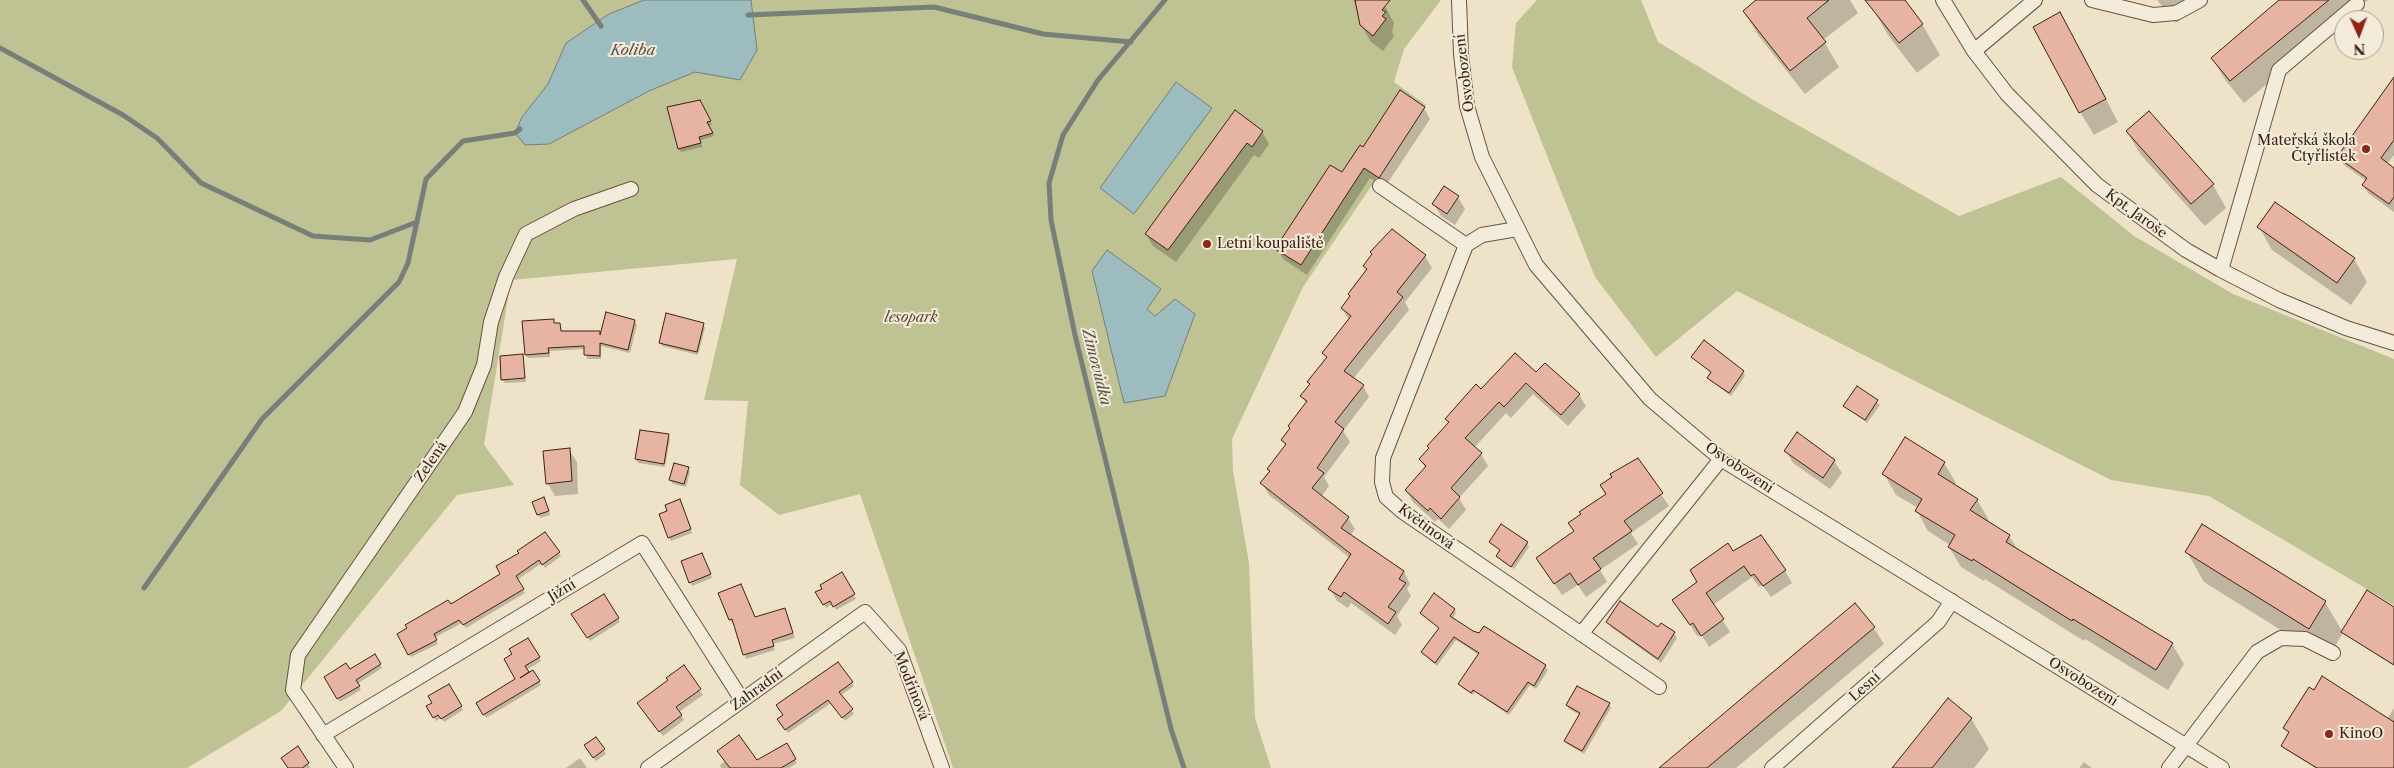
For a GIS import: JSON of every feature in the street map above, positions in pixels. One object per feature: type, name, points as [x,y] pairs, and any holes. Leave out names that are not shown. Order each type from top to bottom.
[{"type":"street","name":"Osvobození","points":[[1459,0],[1461,54],[1467,106],[1482,157],[1536,265],[1650,399],[1720,459],[2222,768]]},
{"type":"street","name":"Kpt. Jaroše","points":[[1943,0],[1974,51],[2007,94],[2097,185],[2186,250],[2221,270],[2279,300],[2346,328],[2394,344]]},
{"type":"street","points":[[1974,51],[2035,0]]},
{"type":"street","points":[[2092,0],[2153,15],[2176,13],[2200,0]]},
{"type":"street","points":[[2221,270],[2279,70],[2357,4]]},
{"type":"street","points":[[1380,186],[1466,245],[1482,235],[1517,229]]},
{"type":"street","name":"Zelená","points":[[346,768],[293,690],[298,655],[465,412],[484,365],[491,322],[506,276],[526,234],[574,209],[631,189]]},
{"type":"street","name":"Květinová","points":[[1466,245],[1383,458],[1382,482],[1386,497],[1403,512],[1659,687]]},
{"type":"street","points":[[1581,634],[1720,459]]},
{"type":"street","name":"Jižní","points":[[323,735],[642,543],[742,700]]},
{"type":"street","name":"Lesní","points":[[1772,768],[1938,622],[1952,601]]},
{"type":"street","name":"Zahradní","points":[[648,768],[865,612]]},
{"type":"street","name":"Modřínová","points":[[865,612],[899,650],[942,768]]},
{"type":"street","points":[[2169,768],[2257,652],[2282,638],[2305,639],[2333,653]]},
{"type":"green space","name":"lesopark","points":[[0,0],[1441,0],[1404,49],[1394,82],[1426,105],[1303,287],[1232,439],[1233,471],[1249,563],[1255,718],[1271,768],[953,768],[860,494],[779,515],[740,485],[748,401],[704,400],[737,259],[511,280],[484,445],[514,485],[457,495],[281,711],[187,768],[0,768]]},
{"type":"green space","points":[[1537,0],[1641,0],[1658,42],[1755,101],[1959,216],[2061,177],[2134,236],[2233,294],[2394,359],[2394,605],[2209,496],[2111,480],[1737,291],[1656,357],[1595,277],[1512,67],[1516,23]]},
{"type":"water","name":"Koliba","points":[[644,0],[751,0],[757,50],[740,80],[695,72],[649,91],[549,144],[525,145],[515,133],[522,117],[548,84],[566,43],[609,14]]},
{"type":"water","points":[[1176,82],[1212,108],[1134,214],[1100,188]]},
{"type":"water","points":[[1107,250],[1161,289],[1147,309],[1155,316],[1175,299],[1195,314],[1165,396],[1124,403],[1092,271]]},
{"type":"building","points":[[1355,0],[1390,0],[1382,10],[1386,12],[1382,16],[1386,19],[1373,36],[1360,25]]},
{"type":"building","points":[[1756,0],[1829,0],[1807,18],[1826,42],[1790,71],[1743,11]]},
{"type":"building","points":[[1865,0],[1905,0],[1923,24],[1899,43]]},
{"type":"building","points":[[2279,0],[2329,0],[2230,81],[2211,58]]},
{"type":"building","points":[[2060,12],[2106,99],[2079,113],[2033,27]]},
{"type":"building","name":"Mateřská škola Čtyřlístek","points":[[2394,77],[2394,140],[2381,158],[2394,168],[2394,197],[2389,204],[2362,185],[2367,178],[2337,157]]},
{"type":"building","points":[[1400,90],[1425,107],[1379,178],[1364,168],[1301,265],[1275,249],[1330,165],[1342,172],[1360,145],[1363,147]]},
{"type":"building","points":[[700,100],[711,121],[707,122],[713,133],[699,137],[701,143],[678,149],[667,107]]},
{"type":"building","points":[[1235,110],[1263,131],[1252,147],[1247,143],[1168,250],[1145,234]]},
{"type":"building","points":[[2149,111],[2214,184],[2191,204],[2126,131]]},
{"type":"building","points":[[1444,186],[1459,196],[1447,214],[1432,204]]},
{"type":"building","points":[[2275,202],[2355,258],[2337,283],[2257,227]]},
{"type":"building","points":[[1392,229],[1426,255],[1397,292],[1403,297],[1344,371],[1364,385],[1335,422],[1344,429],[1317,468],[1324,473],[1312,488],[1349,517],[1341,528],[1404,571],[1399,579],[1406,583],[1388,607],[1396,612],[1388,624],[1344,592],[1341,597],[1328,589],[1351,554],[1260,483],[1270,471],[1267,469],[1286,444],[1281,440],[1290,428],[1288,426],[1307,401],[1300,396],[1310,384],[1307,382],[1327,357],[1322,353],[1351,316],[1341,308],[1350,296],[1348,294],[1367,269],[1363,266],[1372,254],[1370,252]]},
{"type":"building","points":[[606,312],[635,320],[628,350],[600,343],[600,356],[584,355],[584,346],[548,348],[549,353],[525,355],[522,321],[554,319],[554,323],[560,323],[561,331],[600,331],[600,335]]},
{"type":"building","points":[[666,313],[704,323],[697,352],[659,343]]},
{"type":"building","points":[[1704,340],[1744,371],[1729,393],[1707,378],[1711,372],[1691,357]]},
{"type":"building","points":[[1515,353],[1536,372],[1545,363],[1580,394],[1561,415],[1526,383],[1504,407],[1499,402],[1465,438],[1482,453],[1451,488],[1460,497],[1441,519],[1430,508],[1428,511],[1405,490],[1426,466],[1419,459],[1429,448],[1427,446],[1449,422],[1445,419],[1476,384],[1481,389]]},
{"type":"building","points":[[523,354],[525,378],[501,380],[500,356]]},
{"type":"building","points":[[1857,386],[1878,400],[1865,420],[1843,406]]},
{"type":"building","points":[[640,430],[669,434],[664,464],[635,459]]},
{"type":"building","points":[[1797,432],[1835,460],[1823,478],[1784,451]]},
{"type":"building","points":[[1905,437],[1945,462],[1938,474],[1978,499],[1970,510],[2010,535],[2006,542],[2173,643],[2156,670],[2073,619],[2072,621],[1973,559],[1972,561],[1948,547],[1955,535],[1915,511],[1922,499],[1882,474]]},
{"type":"building","points":[[570,448],[572,481],[546,484],[543,451]]},
{"type":"building","points":[[1638,458],[1663,493],[1624,521],[1632,531],[1593,558],[1601,569],[1578,585],[1570,573],[1554,584],[1536,558],[1574,531],[1568,523],[1581,514],[1579,512],[1606,494],[1600,485],[1612,477],[1610,474]]},
{"type":"building","points":[[674,463],[689,467],[684,484],[669,480]]},
{"type":"building","points":[[544,497],[549,511],[537,515],[532,502]]},
{"type":"building","points":[[680,499],[691,529],[668,538],[659,514],[667,511],[665,505]]},
{"type":"building","points":[[1501,524],[1528,542],[1511,567],[1496,556],[1500,550],[1489,542]]},
{"type":"building","points":[[2202,524],[2326,601],[2309,629],[2185,552]]},
{"type":"building","points":[[545,532],[560,552],[542,565],[539,560],[516,576],[524,589],[463,625],[459,620],[434,634],[437,640],[408,655],[397,634],[407,628],[405,625],[448,600],[451,604],[500,574],[496,566],[519,553],[517,551]]},
{"type":"building","points":[[1761,535],[1786,570],[1763,586],[1754,574],[1751,576],[1744,566],[1706,593],[1724,619],[1701,636],[1693,623],[1690,625],[1672,600],[1697,582],[1690,570],[1728,543],[1733,551]]},
{"type":"building","points":[[702,553],[711,574],[689,583],[681,561]]},
{"type":"building","points":[[842,572],[855,594],[833,607],[830,601],[823,605],[815,592],[822,589],[820,585]]},
{"type":"building","points":[[741,584],[755,617],[785,608],[793,633],[772,640],[774,646],[743,655],[732,619],[729,620],[718,593]]},
{"type":"building","points":[[2367,590],[2394,607],[2394,665],[2341,632]]},
{"type":"building","points":[[1434,593],[1455,609],[1450,616],[1473,631],[1479,633],[1484,626],[1546,665],[1534,686],[1528,682],[1507,712],[1473,690],[1471,693],[1458,684],[1479,653],[1454,637],[1435,663],[1421,652],[1439,628],[1420,613]]},
{"type":"building","points":[[604,594],[619,618],[587,638],[571,614]]},
{"type":"building","points":[[1620,601],[1658,627],[1661,623],[1675,632],[1658,659],[1606,622]]},
{"type":"building","points":[[1855,603],[1875,627],[1707,768],[1659,768]]},
{"type":"building","points":[[528,638],[540,657],[525,666],[529,672],[520,678],[533,670],[540,681],[483,715],[476,703],[515,679],[504,659],[512,654],[509,649]]},
{"type":"building","points":[[375,654],[381,664],[356,680],[360,686],[337,699],[324,677],[346,663],[350,669]]},
{"type":"building","points":[[838,662],[853,682],[839,692],[853,709],[842,718],[828,700],[785,730],[777,719],[783,715],[776,705]]},
{"type":"building","points":[[684,665],[701,689],[676,707],[682,715],[659,732],[637,703],[668,680],[666,678]]},
{"type":"building","points":[[2322,676],[2394,722],[2394,768],[2317,768],[2281,746],[2289,732],[2283,728],[2309,687],[2314,690]]},
{"type":"building","points":[[449,684],[462,706],[441,719],[438,715],[433,718],[426,706],[432,703],[428,696]]},
{"type":"building","points":[[1577,686],[1610,703],[1582,751],[1564,741],[1580,713],[1566,705]]},
{"type":"building","points":[[1948,698],[1972,718],[1932,768],[1892,768]]},
{"type":"building","points":[[739,735],[757,760],[787,743],[796,759],[781,768],[730,768],[717,751]]},
{"type":"building","points":[[596,737],[605,749],[593,758],[584,745]]},
{"type":"building","points":[[298,746],[309,763],[302,768],[288,768],[281,758]]},
{"type":"waterway","points":[[583,0],[601,26]]},
{"type":"waterway","name":"Zimovůdka","points":[[1165,0],[1098,80],[1063,135],[1049,183],[1051,220],[1075,335],[1171,729],[1184,768]]},
{"type":"waterway","points":[[748,15],[934,7],[1043,34],[1131,42]]},
{"type":"waterway","points":[[0,48],[123,115],[157,138],[201,183],[313,236],[370,240],[417,222]]},
{"type":"waterway","points":[[144,588],[262,419],[399,282],[408,263],[426,179],[463,141],[515,133],[520,129]]},
{"type":"place","name":"Mateřská škola Čtyřlístek","points":[[2366,149]]},
{"type":"place","name":"Letní koupaliště","points":[[1207,244]]},
{"type":"place","name":"KinoO","points":[[2329,734]]}]
